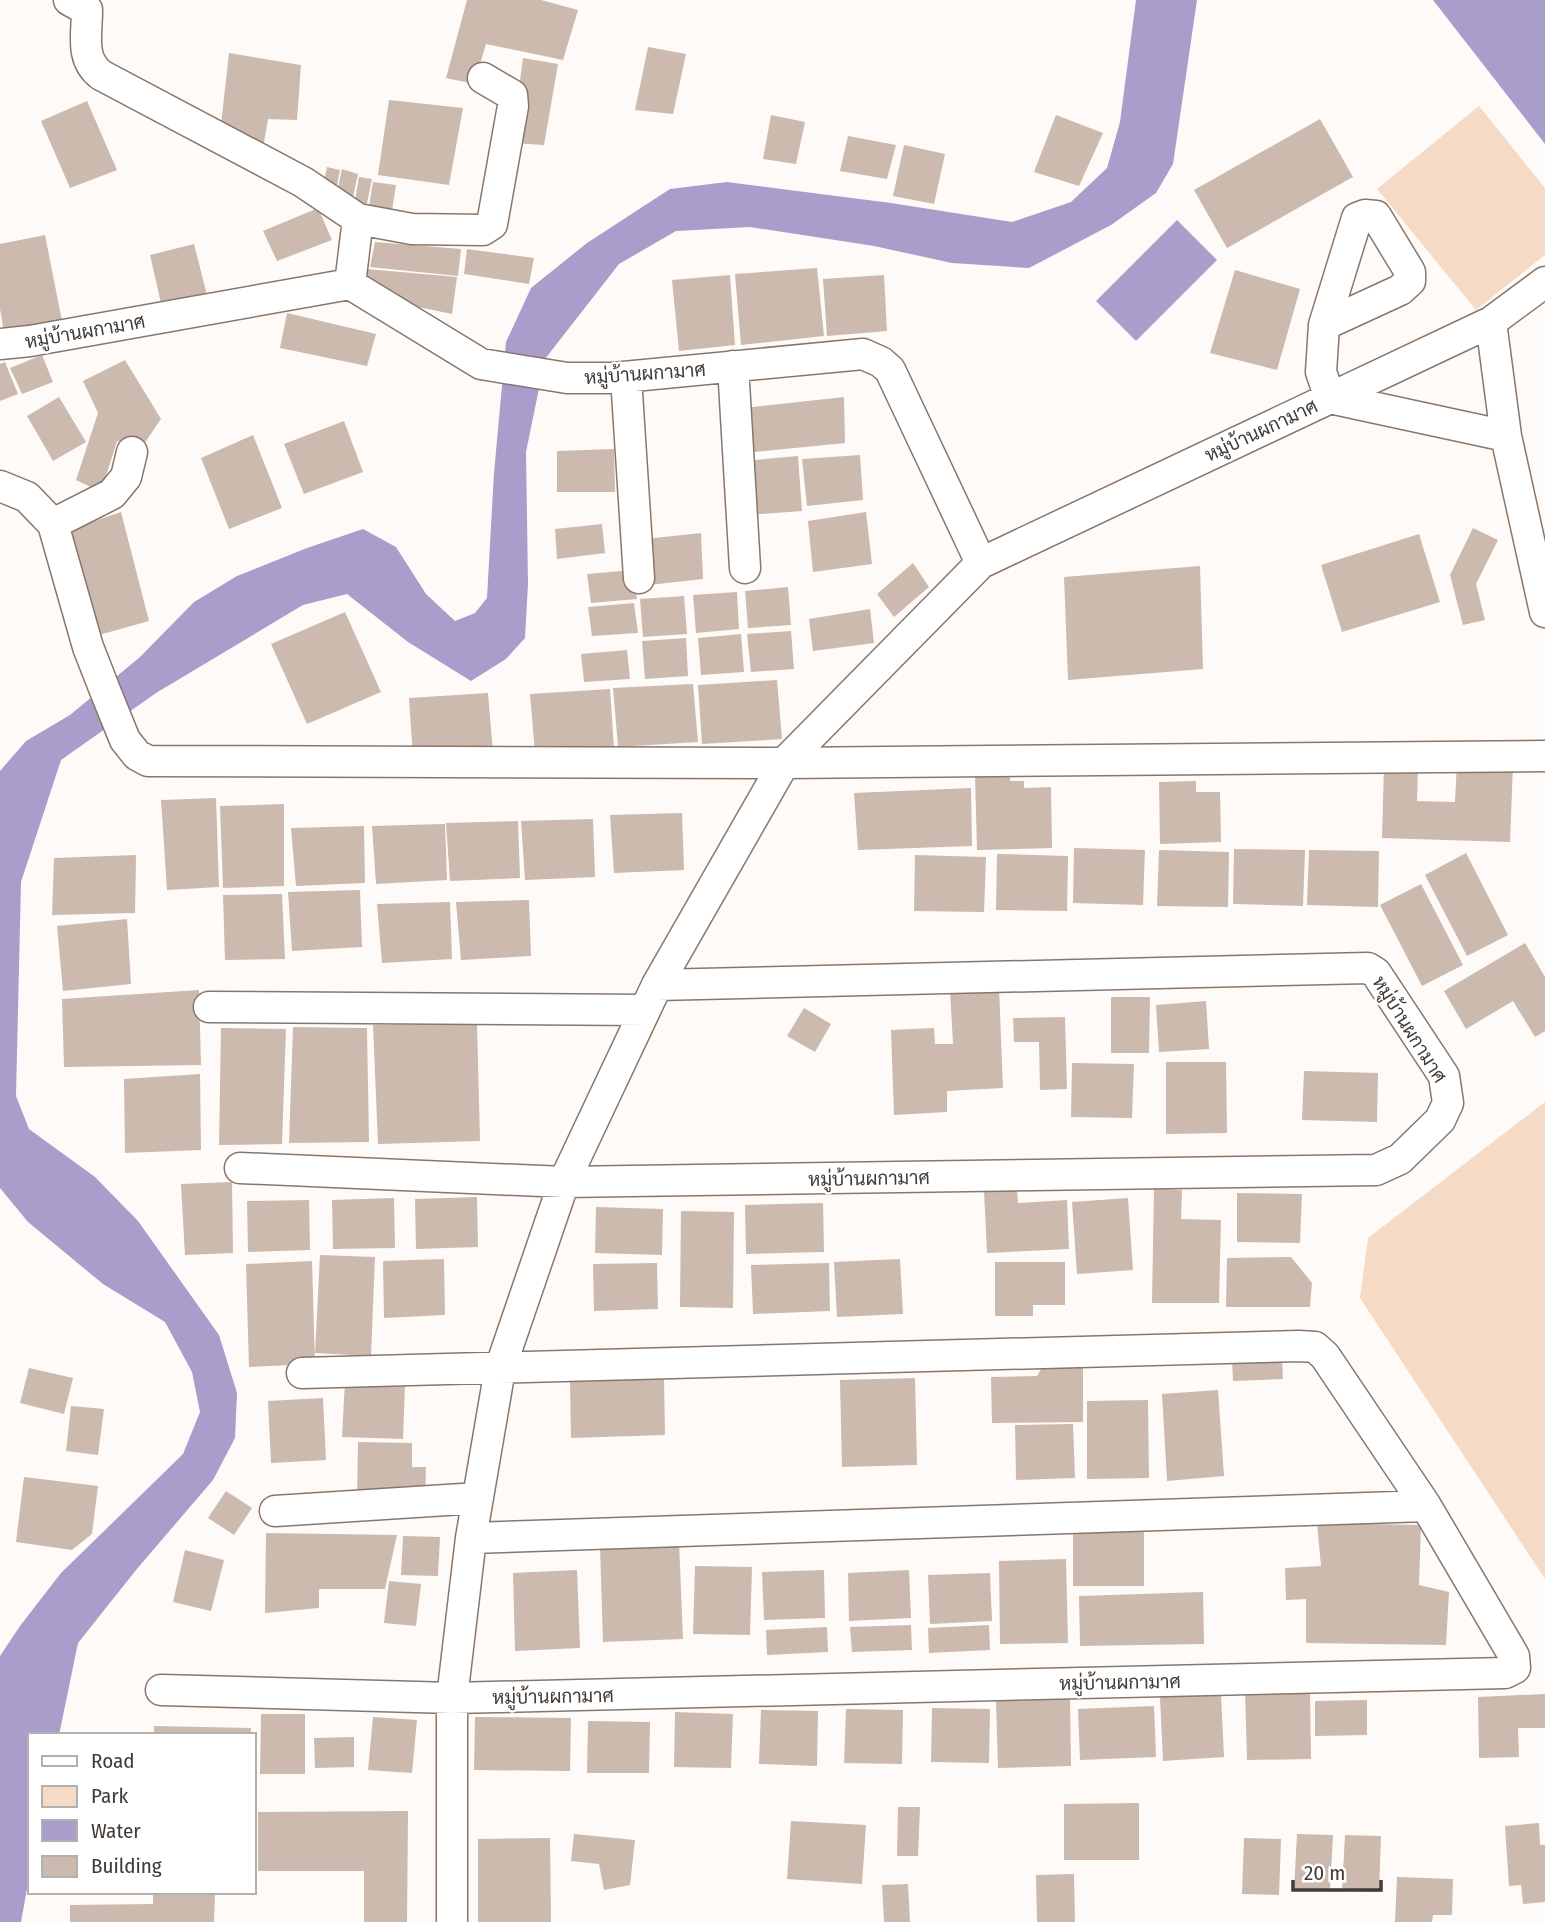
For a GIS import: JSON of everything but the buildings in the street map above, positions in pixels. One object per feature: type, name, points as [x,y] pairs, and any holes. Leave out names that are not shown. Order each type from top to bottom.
[{"type":"street","points":[[69,0],[87,10],[87,57],[92,68],[303,181],[358,219],[412,229],[482,230],[492,224],[513,106],[512,95],[483,78]]},
{"type":"street","points":[[350,284],[358,219]]},
{"type":"street","name":"หมู่บ้านผกามาศ","points":[[0,344],[350,284],[481,364],[567,378],[626,377],[863,354],[887,366],[981,563]]},
{"type":"street","points":[[1324,325],[1321,372],[1329,398],[1491,322],[1538,287]]},
{"type":"street","points":[[1491,322],[1506,436],[1545,612]]},
{"type":"street","points":[[733,366],[745,568]]},
{"type":"street","points":[[626,377],[639,578]]},
{"type":"street","name":"หมู่บ้านผกามาศ","points":[[452,1922],[452,1698],[471,1538],[500,1369],[564,1182],[651,997],[784,763],[981,563],[1329,398],[1506,436]]},
{"type":"street","points":[[53,524],[112,494],[126,477],[132,452]]},
{"type":"street","points":[[0,486],[27,497],[53,524],[88,648],[125,740],[137,755],[148,761],[784,763],[1545,756]]},
{"type":"street","name":"หมู่บ้านผกามาศ","points":[[564,1182],[1376,1170],[1400,1159],[1440,1120],[1448,1102],[1444,1076],[1376,973],[1368,968],[651,997]]},
{"type":"street","points":[[209,1007],[651,997]]},
{"type":"street","points":[[240,1168],[564,1182]]},
{"type":"street","name":"หมู่บ้านผกามาศ","points":[[452,1698],[1505,1673],[1516,1668],[1514,1656],[1426,1506],[1325,1356],[1315,1347],[1272,1346],[500,1369]]},
{"type":"street","points":[[302,1373],[500,1369]]},
{"type":"street","points":[[275,1511],[478,1498]]},
{"type":"street","points":[[471,1538],[1426,1506]]},
{"type":"street","points":[[161,1690],[452,1698]]},
{"type":"green space","points":[[1479,106],[1545,188],[1545,255],[1476,310],[1377,189]]},
{"type":"green space","points":[[1545,1102],[1545,1579],[1360,1298],[1368,1238]]},
{"type":"water","points":[[1136,0],[1197,0],[1173,164],[1156,193],[1111,225],[1029,268],[952,263],[874,246],[750,227],[676,231],[619,264],[545,359],[526,452],[528,583],[525,638],[506,659],[471,681],[408,642],[347,594],[303,605],[156,693],[61,760],[21,882],[16,1096],[29,1129],[95,1177],[138,1221],[219,1335],[237,1393],[235,1438],[213,1480],[78,1643],[59,1733],[28,1733],[28,1883],[21,1922],[0,1922],[0,1656],[61,1573],[183,1454],[200,1412],[192,1372],[165,1322],[103,1284],[28,1222],[0,1188],[0,771],[26,741],[70,715],[140,657],[194,602],[237,576],[363,529],[396,547],[426,594],[455,621],[475,613],[487,598],[494,473],[506,342],[531,288],[587,243],[670,189],[727,182],[1012,222],[1071,202],[1107,168],[1120,122]]},
{"type":"water","points":[[1433,0],[1545,0],[1545,144]]},
{"type":"water","points":[[1177,220],[1217,260],[1136,341],[1096,301]]}]
